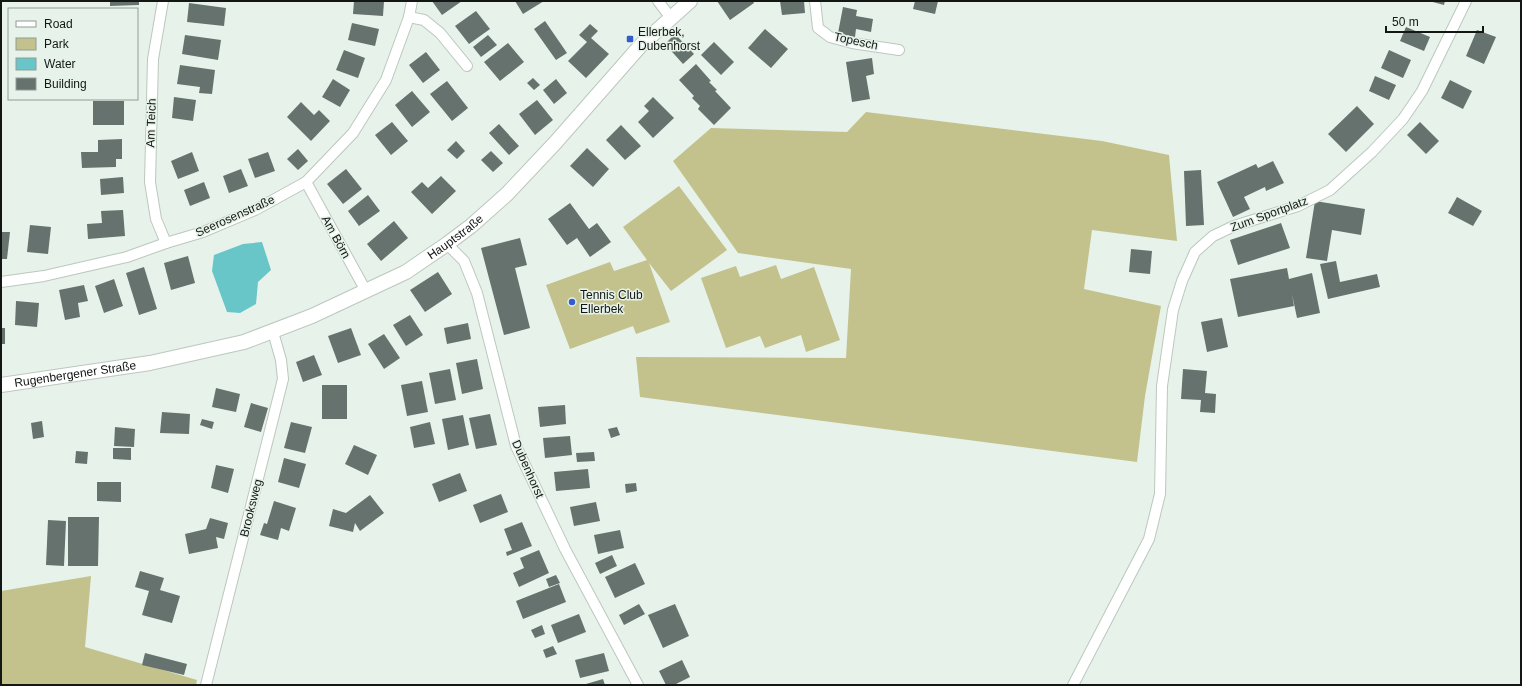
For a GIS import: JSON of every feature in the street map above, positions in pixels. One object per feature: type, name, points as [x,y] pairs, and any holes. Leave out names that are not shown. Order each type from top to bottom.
[{"type":"main road","name":"Hauptstraße","points":[[150,363],[244,342],[273,332],[366,292],[406,272],[476,222],[507,194],[555,143],[642,44],[690,1]]},
{"type":"main road","name":"Rugenbergener Straße","points":[[1,385],[150,363]]},
{"type":"street","name":"Am Teich","points":[[162,1],[153,59],[150,182],[156,219],[166,243]]},
{"type":"street","name":"Seerosenstraße","points":[[1,282],[44,276],[127,257],[202,232],[255,210],[306,182],[353,133],[386,80],[409,17],[412,1]]},
{"type":"street","points":[[658,1],[671,18]]},
{"type":"street","name":"Topesch","points":[[815,1],[818,28],[830,37],[852,43],[899,50]]},
{"type":"street","name":"Zum Sportplatz","points":[[1073,685],[1149,539],[1160,494],[1162,386],[1173,310],[1182,281],[1195,252],[1213,236],[1234,226],[1298,206],[1330,190],[1372,152],[1403,119],[1422,92],[1466,1]]},
{"type":"street","points":[[409,17],[424,20],[440,33],[467,66]]},
{"type":"street","name":"Am Börn","points":[[306,182],[366,292]]},
{"type":"street","name":"Dubenhorst","points":[[447,244],[464,261],[477,293],[516,446],[565,549],[638,685]]},
{"type":"street","name":"Brooksweg","points":[[206,685],[283,379],[281,360],[273,332]]},
{"type":"green space","points":[[866,112],[1102,141],[1169,155],[1177,241],[1092,230],[1084,289],[1161,306],[1145,396],[1137,462],[640,397],[636,357],[846,358],[851,269],[738,253],[673,161],[711,128],[847,132]]},
{"type":"green space","points":[[679,186],[727,250],[671,291],[649,263],[670,322],[636,334],[633,326],[570,349],[546,285],[610,262],[614,271],[647,260],[623,227]]},
{"type":"green space","points":[[776,265],[781,279],[814,267],[840,340],[806,352],[801,335],[765,348],[760,336],[726,348],[701,278],[736,266],[740,277]]},
{"type":"green space","points":[[91,576],[85,647],[197,680],[196,685],[1,685],[1,591]]},
{"type":"water","points":[[262,242],[271,270],[258,282],[256,304],[240,313],[227,312],[212,271],[214,255],[243,244]]},
{"type":"building","points":[[110,1],[139,1],[139,5],[110,6]]},
{"type":"building","points":[[354,1],[384,1],[383,16],[353,14]]},
{"type":"building","points":[[432,1],[462,1],[442,15]]},
{"type":"building","points":[[515,1],[544,1],[523,14]]},
{"type":"building","points":[[717,1],[753,1],[754,3],[730,20]]},
{"type":"building","points":[[780,1],[804,1],[805,13],[782,15]]},
{"type":"building","points":[[915,1],[938,1],[935,14],[913,9]]},
{"type":"building","points":[[1429,1],[1445,1],[1444,5]]},
{"type":"building","points":[[189,3],[226,8],[224,26],[187,22]]},
{"type":"building","points":[[843,7],[857,10],[856,16],[873,19],[871,32],[856,29],[855,37],[838,33]]},
{"type":"building","points":[[476,11],[490,29],[469,44],[455,26]]},
{"type":"building","points":[[545,21],[567,53],[556,60],[534,29]]},
{"type":"building","points":[[352,23],[379,29],[375,46],[348,40]]},
{"type":"building","points":[[590,24],[598,31],[591,38],[609,54],[586,78],[568,61],[587,42],[579,35]]},
{"type":"building","points":[[1406,27],[1430,37],[1424,51],[1400,41]]},
{"type":"building","points":[[765,29],[788,49],[771,68],[748,48]]},
{"type":"building","points":[[1477,30],[1496,37],[1484,64],[1466,56]]},
{"type":"building","points":[[675,34],[694,54],[683,64],[665,44]]},
{"type":"building","points":[[185,35],[221,40],[218,60],[182,54]]},
{"type":"building","points":[[488,35],[497,45],[481,57],[473,47]]},
{"type":"building","points":[[714,42],[734,62],[721,75],[701,55]]},
{"type":"building","points":[[508,43],[524,62],[500,81],[484,62]]},
{"type":"building","points":[[344,50],[365,58],[358,78],[336,70]]},
{"type":"building","points":[[1389,50],[1411,60],[1403,78],[1381,68]]},
{"type":"building","points":[[426,52],[440,70],[423,83],[409,65]]},
{"type":"building","points":[[872,58],[874,74],[866,76],[870,99],[852,102],[846,62]]},
{"type":"building","points":[[696,64],[711,81],[709,82],[717,90],[715,91],[731,108],[714,125],[698,109],[700,106],[692,98],[694,96],[679,80]]},
{"type":"building","points":[[180,65],[215,70],[212,94],[199,93],[200,87],[177,84]]},
{"type":"building","points":[[1375,76],[1396,85],[1389,100],[1369,91]]},
{"type":"building","points":[[533,78],[540,85],[534,90],[527,83]]},
{"type":"building","points":[[333,79],[350,90],[340,107],[322,97]]},
{"type":"building","points":[[556,79],[567,93],[554,104],[543,90]]},
{"type":"building","points":[[1450,80],[1472,91],[1463,109],[1441,98]]},
{"type":"building","points":[[447,81],[468,108],[452,121],[430,94]]},
{"type":"building","points":[[412,91],[430,112],[412,127],[395,105]]},
{"type":"building","points":[[174,97],[196,100],[193,121],[172,118]]},
{"type":"building","points":[[653,97],[674,118],[653,138],[638,122],[649,111],[644,106]]},
{"type":"building","points":[[537,100],[553,120],[535,135],[519,114]]},
{"type":"building","points":[[93,101],[124,101],[124,125],[93,125]]},
{"type":"building","points":[[301,102],[314,115],[319,110],[330,121],[311,141],[287,117]]},
{"type":"building","points":[[1357,106],[1374,124],[1346,152],[1328,134]]},
{"type":"building","points":[[392,122],[408,141],[391,155],[375,135]]},
{"type":"building","points":[[1420,122],[1439,141],[1426,154],[1407,135]]},
{"type":"building","points":[[499,124],[519,146],[509,155],[489,133]]},
{"type":"building","points":[[621,125],[641,146],[625,160],[606,140]]},
{"type":"building","points":[[122,139],[122,159],[116,159],[116,167],[82,168],[81,152],[98,152],[98,140]]},
{"type":"building","points":[[456,141],[465,151],[457,159],[447,150]]},
{"type":"building","points":[[587,148],[609,169],[593,187],[570,166]]},
{"type":"building","points":[[298,149],[308,161],[298,170],[287,159]]},
{"type":"building","points":[[491,151],[503,163],[493,172],[481,160]]},
{"type":"building","points":[[192,152],[199,171],[178,179],[171,161]]},
{"type":"building","points":[[268,152],[275,171],[255,178],[248,159]]},
{"type":"building","points":[[1273,161],[1284,183],[1266,191],[1265,187],[1244,197],[1250,209],[1233,217],[1217,182],[1256,164],[1258,168]]},
{"type":"building","points":[[241,169],[248,186],[229,193],[223,176]]},
{"type":"building","points":[[346,169],[362,189],[343,204],[327,184]]},
{"type":"building","points":[[1201,170],[1204,225],[1186,226],[1184,171]]},
{"type":"building","points":[[441,176],[456,191],[432,214],[411,192],[422,182],[428,188]]},
{"type":"building","points":[[123,177],[124,193],[101,195],[100,179]]},
{"type":"building","points":[[204,182],[210,198],[190,206],[184,190]]},
{"type":"building","points":[[368,195],[380,211],[359,226],[348,211]]},
{"type":"building","points":[[1457,197],[1482,211],[1473,226],[1448,213]]},
{"type":"building","points":[[1315,201],[1365,209],[1361,235],[1332,230],[1327,261],[1306,258]]},
{"type":"building","points":[[570,203],[589,229],[597,223],[611,242],[590,257],[577,238],[567,245],[548,219]]},
{"type":"building","points":[[123,210],[125,236],[88,239],[87,224],[102,223],[101,211]]},
{"type":"building","points":[[394,221],[408,238],[381,261],[367,244]]},
{"type":"building","points":[[1281,223],[1290,248],[1238,265],[1230,240]]},
{"type":"building","points":[[30,225],[51,227],[48,254],[27,252]]},
{"type":"building","points":[[1,232],[10,232],[7,259],[1,259]]},
{"type":"building","points":[[520,238],[527,265],[515,268],[530,328],[504,335],[481,248]]},
{"type":"building","points":[[1131,249],[1152,251],[1150,274],[1129,272]]},
{"type":"building","points":[[188,256],[195,283],[171,290],[164,263]]},
{"type":"building","points":[[1336,261],[1340,282],[1377,274],[1380,287],[1328,299],[1320,264]]},
{"type":"building","points":[[144,267],[157,309],[139,315],[126,273]]},
{"type":"building","points":[[1287,268],[1289,279],[1312,273],[1320,313],[1297,318],[1292,294],[1294,306],[1238,317],[1230,279]]},
{"type":"building","points":[[438,272],[452,294],[425,312],[410,290]]},
{"type":"building","points":[[114,279],[123,306],[104,313],[95,286]]},
{"type":"building","points":[[84,285],[88,301],[78,303],[80,317],[65,320],[59,290]]},
{"type":"building","points":[[16,301],[39,303],[37,327],[15,325]]},
{"type":"building","points":[[410,315],[423,335],[406,346],[393,325]]},
{"type":"building","points":[[1222,318],[1228,347],[1207,352],[1201,322]]},
{"type":"building","points":[[468,323],[471,339],[447,344],[444,328]]},
{"type":"building","points":[[1,328],[5,328],[5,344],[1,344]]},
{"type":"building","points":[[351,328],[361,355],[338,363],[328,336]]},
{"type":"building","points":[[384,334],[400,358],[384,369],[368,344]]},
{"type":"building","points":[[314,355],[322,375],[303,382],[296,362]]},
{"type":"building","points":[[477,359],[483,389],[462,394],[456,363]]},
{"type":"building","points":[[450,369],[456,400],[435,404],[429,373]]},
{"type":"building","points":[[1183,369],[1207,371],[1205,393],[1216,394],[1215,413],[1200,412],[1201,400],[1181,399]]},
{"type":"building","points":[[422,381],[428,412],[407,416],[401,385]]},
{"type":"building","points":[[322,385],[347,385],[347,419],[322,419]]},
{"type":"building","points":[[216,388],[240,394],[236,412],[212,407]]},
{"type":"building","points":[[251,403],[268,408],[261,432],[244,427]]},
{"type":"building","points":[[565,405],[566,424],[540,427],[538,407]]},
{"type":"building","points":[[162,412],[190,414],[189,434],[160,433]]},
{"type":"building","points":[[490,414],[497,445],[476,449],[469,418]]},
{"type":"building","points":[[463,415],[469,445],[448,450],[442,419]]},
{"type":"building","points":[[202,419],[214,422],[212,429],[200,425]]},
{"type":"building","points":[[42,421],[44,437],[33,439],[31,423]]},
{"type":"building","points":[[291,422],[312,427],[305,453],[284,448]]},
{"type":"building","points":[[430,422],[435,444],[414,448],[410,427]]},
{"type":"building","points":[[115,427],[135,429],[134,447],[114,446]]},
{"type":"building","points":[[617,427],[620,435],[611,438],[608,429]]},
{"type":"building","points":[[570,436],[572,455],[545,458],[543,438]]},
{"type":"building","points":[[354,445],[377,455],[368,475],[345,464]]},
{"type":"building","points":[[113,448],[131,448],[131,460],[113,459]]},
{"type":"building","points":[[76,451],[88,452],[87,464],[75,463]]},
{"type":"building","points":[[594,452],[595,461],[577,462],[576,453]]},
{"type":"building","points":[[284,458],[306,464],[299,488],[278,482]]},
{"type":"building","points":[[216,465],[234,469],[228,493],[211,488]]},
{"type":"building","points":[[588,469],[590,488],[556,491],[554,472]]},
{"type":"building","points":[[460,473],[467,491],[439,502],[432,484]]},
{"type":"building","points":[[97,482],[121,482],[121,502],[97,501]]},
{"type":"building","points":[[636,483],[637,491],[626,493],[625,484]]},
{"type":"building","points":[[501,494],[508,512],[480,523],[473,505]]},
{"type":"building","points":[[370,495],[384,513],[360,531],[355,523],[353,532],[329,526],[333,509],[346,513]]},
{"type":"building","points":[[274,501],[296,508],[289,531],[281,528],[278,540],[260,535],[264,523],[267,524]]},
{"type":"building","points":[[596,502],[600,521],[574,526],[570,507]]},
{"type":"building","points":[[68,517],[99,517],[98,566],[68,566]]},
{"type":"building","points":[[210,518],[228,523],[224,539],[216,537],[218,548],[189,554],[185,534],[206,529]]},
{"type":"building","points":[[48,520],[66,521],[64,566],[46,565]]},
{"type":"building","points":[[522,522],[532,546],[507,556],[506,552],[512,550],[504,529]]},
{"type":"building","points":[[620,530],[624,548],[598,554],[594,535]]},
{"type":"building","points":[[539,550],[549,573],[519,587],[513,573],[524,568],[520,558]]},
{"type":"building","points":[[612,555],[617,566],[600,574],[595,563]]},
{"type":"building","points":[[635,563],[645,584],[615,598],[605,577]]},
{"type":"building","points":[[140,571],[164,578],[160,590],[180,596],[172,623],[142,615],[149,591],[135,587]]},
{"type":"building","points":[[556,575],[560,583],[549,587],[546,579]]},
{"type":"building","points":[[559,584],[566,602],[523,619],[516,601]]},
{"type":"building","points":[[639,604],[645,614],[624,625],[619,615]]},
{"type":"building","points":[[675,604],[689,636],[663,648],[648,615]]},
{"type":"building","points":[[579,614],[586,632],[558,643],[551,625]]},
{"type":"building","points":[[542,625],[545,634],[535,638],[531,630]]},
{"type":"building","points":[[553,646],[557,654],[546,658],[543,650]]},
{"type":"building","points":[[145,653],[187,664],[184,675],[142,665]]},
{"type":"building","points":[[604,653],[609,671],[580,678],[575,660]]},
{"type":"building","points":[[682,660],[690,677],[674,685],[666,685],[659,671]]},
{"type":"building","points":[[603,679],[605,685],[586,685],[586,684]]},
{"type":"place","name":"Ellerbek, Dubenhorst","points":[[630,39]]},
{"type":"place","name":"Tennis Club Ellerbek","points":[[572,302]]}]
